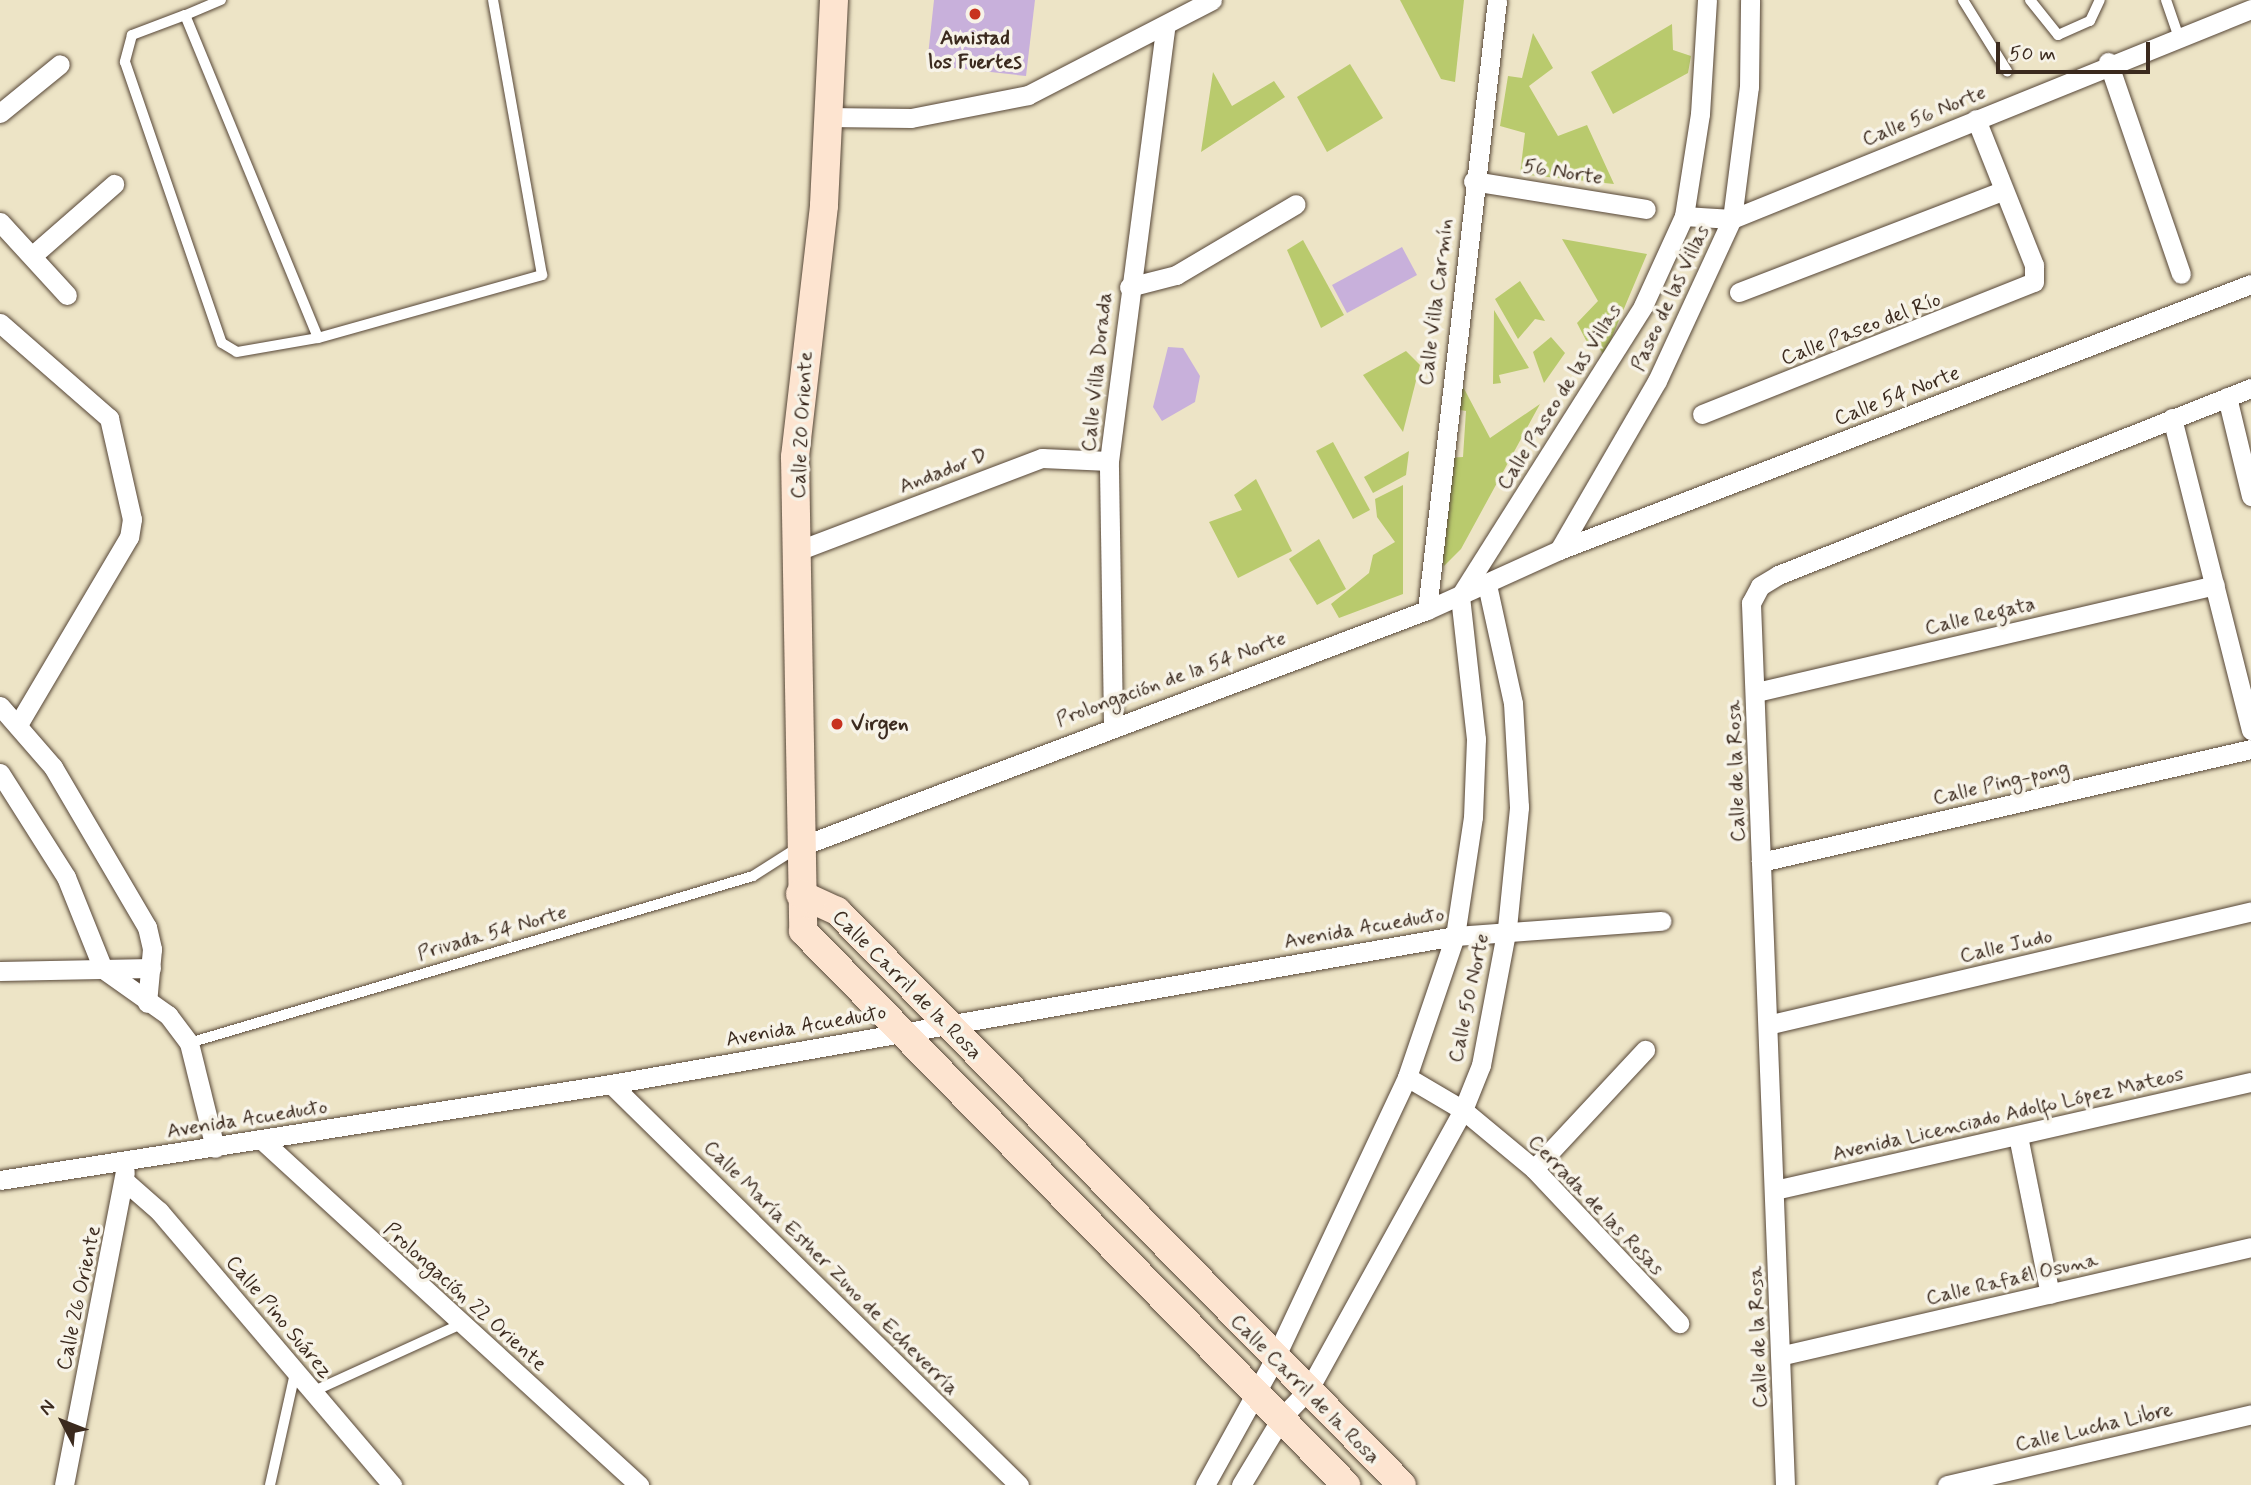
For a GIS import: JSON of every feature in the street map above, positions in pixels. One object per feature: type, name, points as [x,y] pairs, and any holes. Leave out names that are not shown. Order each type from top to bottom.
[{"type":"main road","name":"Calle 20 Oriente","points":[[800,894],[795,457],[824,205],[826,117],[834,0]]},
{"type":"main road","name":"Calle Carril de la Rosa","points":[[1346,1485],[803,931],[800,894],[837,911],[1274,1360],[1309,1389],[1402,1485]]},
{"type":"street","points":[[826,117],[963,112],[1028,95],[1165,28],[1212,0]]},
{"type":"street","name":"Calle Villa Carmín","points":[[1427,610],[1473,181],[1497,0]]},
{"type":"street","name":"Paseo de las Villas","points":[[1684,216],[1700,114],[1707,0]]},
{"type":"street","name":"Paseo de las Villas","points":[[1559,551],[1663,369],[1732,219],[1749,87],[1751,0]]},
{"type":"street","name":"Calle 56 Norte","points":[[1732,219],[2108,62],[2178,35],[2250,14]]},
{"type":"street","name":"Calle Villa Dorada","points":[[1113,723],[1109,461],[1129,286],[1165,28]]},
{"type":"street","points":[[2108,62],[2181,274]]},
{"type":"street","points":[[0,113],[60,64]]},
{"type":"street","points":[[1739,292],[2002,191],[1976,119]]},
{"type":"street","name":"56 Norte","points":[[1473,181],[1646,209]]},
{"type":"street","points":[[33,255],[114,184]]},
{"type":"street","name":"Calle Paseo del Río","points":[[1702,414],[2034,282],[2034,265],[2002,191]]},
{"type":"street","points":[[1129,286],[1175,275],[1296,204]]},
{"type":"street","points":[[1684,216],[1732,219]]},
{"type":"street","name":"Calle Paseo de las Villas","points":[[1460,596],[1643,306],[1684,216]]},
{"type":"street","points":[[0,222],[67,295]]},
{"type":"street","name":"Calle 54 Norte","points":[[1559,551],[2251,284]]},
{"type":"street","points":[[1,323],[109,418],[132,519],[129,537],[19,723]]},
{"type":"street","name":"Calle de la Rosa","points":[[1785,1485],[1771,1024],[1761,862],[1751,603],[1760,586],[2251,387]]},
{"type":"street","points":[[2227,397],[2251,496]]},
{"type":"street","points":[[2172,418],[2251,730]]},
{"type":"street","name":"Andador D","points":[[797,551],[1042,458],[1109,461]]},
{"type":"street","name":"Prolongación de la 54 Norte","points":[[799,847],[1113,723],[1427,610],[1559,551]]},
{"type":"street","name":"Calle 50 Norte","points":[[1241,1485],[1282,1417],[1309,1389],[1463,1111],[1481,1065],[1507,928],[1520,756],[1487,585]]},
{"type":"street","name":"Calle Regata","points":[[1756,692],[2215,585]]},
{"type":"street","name":"Calle 50 Norte","points":[[1205,1485],[1254,1390],[1274,1360],[1407,1077],[1455,936],[1476,739],[1460,596]]},
{"type":"street","points":[[0,706],[19,723],[68,792],[146,926],[151,968],[147,1003]]},
{"type":"street","name":"Calle Ping-pong","points":[[1761,862],[2251,749]]},
{"type":"street","points":[[0,773],[66,877],[103,969],[147,1003],[168,1015],[189,1043],[215,1148]]},
{"type":"street","name":"Calle Judo","points":[[1771,1024],[2251,911]]},
{"type":"street","name":"Avenida Acueducto","points":[[0,1180],[263,1141],[611,1084],[1455,936],[1507,928],[1661,921]]},
{"type":"street","points":[[0,971],[151,968]]},
{"type":"street","points":[[1534,1169],[1645,1050]]},
{"type":"street","name":"Cerrada de las Rosas","points":[[1407,1077],[1463,1111],[1534,1169],[1679,1323]]},
{"type":"street","name":"Avenida Licenciado Adolfo López Mateos","points":[[1775,1190],[2251,1082]]},
{"type":"street","name":"Calle María Esther Zuno de Echeverría","points":[[611,1084],[1018,1485]]},
{"type":"street","points":[[2018,1136],[2050,1294]]},
{"type":"street","name":"Prolongación 22 Oriente","points":[[263,1141],[459,1325],[639,1485]]},
{"type":"street","name":"Calle 26 Oriente","points":[[64,1485],[127,1183],[122,1161]]},
{"type":"street","name":"Calle Pino Suárez","points":[[127,1183],[159,1211],[392,1485]]},
{"type":"street","name":"Calle Rafaél Osuna","points":[[1783,1354],[2251,1247]]},
{"type":"street","name":"Calle Lucha Libre","points":[[1947,1485],[2251,1414]]},
{"type":"lane","points":[[220,0],[132,35],[125,62],[222,344],[237,352],[318,338],[542,275],[494,0]]},
{"type":"lane","points":[[1963,0],[2007,71]]},
{"type":"lane","points":[[2030,0],[2058,35],[2090,21],[2101,0]]},
{"type":"lane","points":[[2165,0],[2178,35]]},
{"type":"lane","points":[[186,15],[318,338]]},
{"type":"lane","name":"Privada 54 Norte","points":[[189,1043],[753,876],[799,847]]},
{"type":"lane","points":[[311,1392],[459,1325]]},
{"type":"lane","points":[[270,1485],[295,1373]]},
{"type":"green space","points":[[1400,0],[1464,0],[1455,82],[1441,79]]},
{"type":"green space","points":[[1672,24],[1673,50],[1691,56],[1688,73],[1613,114],[1591,72]]},
{"type":"green space","points":[[1533,33],[1553,68],[1529,86],[1558,136],[1587,125],[1614,184],[1520,174],[1525,133],[1500,126],[1508,76],[1522,78]]},
{"type":"green space","points":[[1350,64],[1383,118],[1327,152],[1297,97]]},
{"type":"green space","points":[[1213,72],[1232,106],[1274,81],[1285,97],[1201,152]]},
{"type":"green space","points":[[1562,239],[1647,254],[1604,356],[1597,344],[1590,348],[1577,323],[1598,301]]},
{"type":"green space","points":[[1303,240],[1344,315],[1321,328],[1287,250]]},
{"type":"green space","points":[[1520,281],[1545,321],[1535,319],[1518,339],[1495,299]]},
{"type":"green space","points":[[1494,310],[1529,368],[1499,375],[1501,383],[1493,384]]},
{"type":"green space","points":[[1551,337],[1565,353],[1544,383],[1533,352]]},
{"type":"green space","points":[[1406,351],[1420,365],[1403,432],[1363,375]]},
{"type":"green space","points":[[1459,379],[1490,438],[1540,404],[1461,549],[1444,566],[1429,512],[1445,458],[1463,457],[1466,411],[1454,409]]},
{"type":"green space","points":[[1333,442],[1370,510],[1353,519],[1316,451]]},
{"type":"green space","points":[[1409,451],[1406,475],[1373,493],[1364,477]]},
{"type":"green space","points":[[1256,479],[1292,551],[1238,578],[1209,522],[1242,510],[1234,495]]},
{"type":"green space","points":[[1403,485],[1403,594],[1339,618],[1331,604],[1369,573],[1373,555],[1395,542],[1377,517],[1375,499]]},
{"type":"green space","points":[[1319,539],[1346,589],[1317,605],[1289,559]]},
{"type":"building","points":[[934,0],[1035,0],[1026,76],[927,65]]},
{"type":"building","points":[[1402,247],[1417,275],[1347,313],[1332,285]]},
{"type":"building","points":[[1168,347],[1183,348],[1200,376],[1195,402],[1162,421],[1153,407]]},
{"type":"place","name":"Amistad los Fuertes","points":[[975,14]]},
{"type":"place","name":"Virgen","points":[[837,724]]}]
